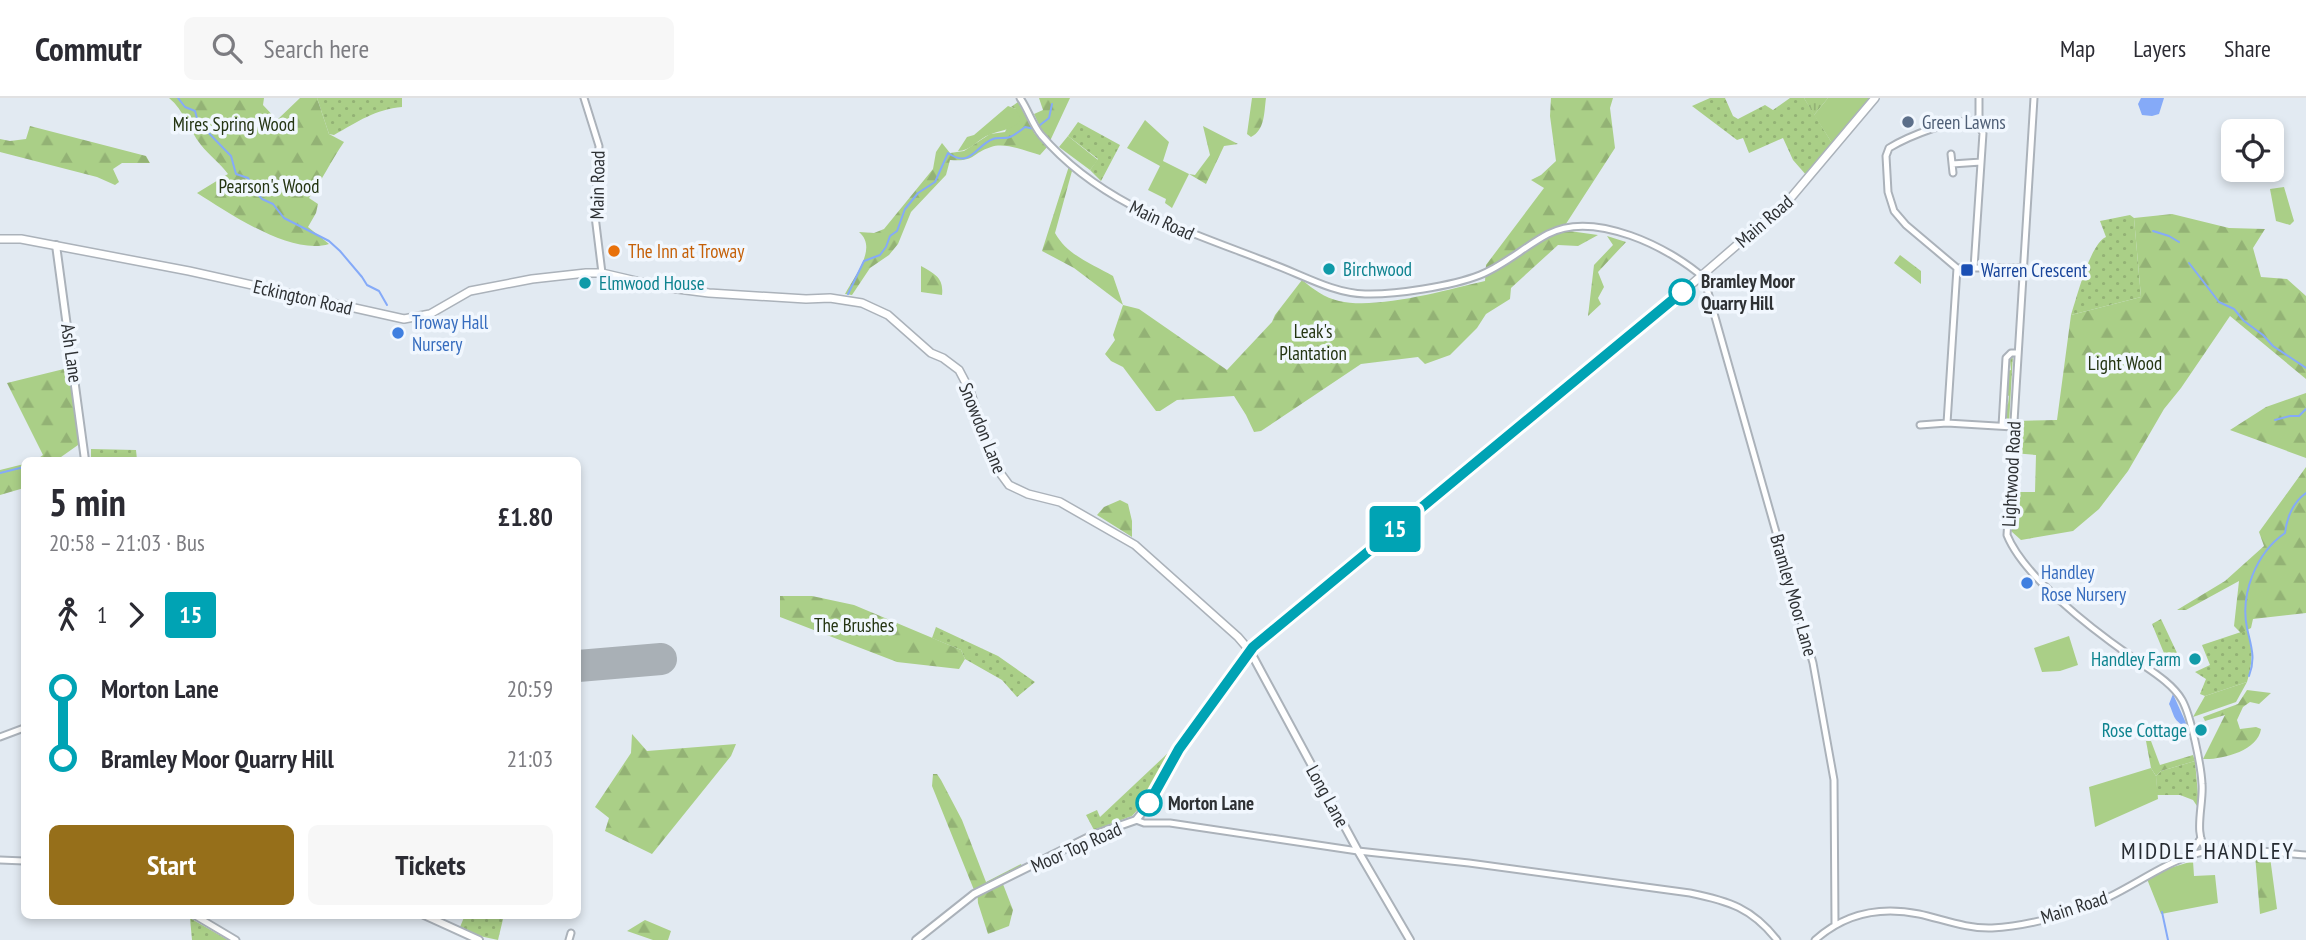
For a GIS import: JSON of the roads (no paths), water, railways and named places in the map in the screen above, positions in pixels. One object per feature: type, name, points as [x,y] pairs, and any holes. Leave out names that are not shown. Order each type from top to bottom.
[{"type":"main road","name":"Main Road","points":[[1250,651],[1701,276],[1803,186],[1875,98]]},
{"type":"main road","name":"Eckington Road","points":[[0,239],[21,239],[189,271],[404,319],[430,314],[470,290],[558,275],[602,273]]},
{"type":"main road","name":"Snowdon Lane","points":[[602,273],[662,287],[709,293],[848,300],[888,315],[931,353],[959,370],[971,391],[995,466],[1009,485],[1028,494],[1060,502],[1135,545],[1238,637],[1250,651]]},
{"type":"street","name":"Main Road","points":[[584,98],[599,146],[595,216],[602,273]]},
{"type":"street","name":"Main Road","points":[[1020,98],[1037,128],[1094,183],[1138,211],[1208,241],[1340,291],[1366,295],[1412,290],[1480,275],[1550,233],[1569,226],[1605,228],[1640,239],[1669,253],[1701,276]]},
{"type":"street","points":[[1974,268],[1983,133],[1977,122],[1982,106],[1979,98]]},
{"type":"street","name":"Lightwood Road","points":[[2034,98],[2012,427],[2007,527],[2011,545],[2027,566],[2077,614],[2166,683],[2181,699],[2201,772],[2201,838],[2208,852]]},
{"type":"street","points":[[1977,122],[1964,121],[1932,130],[1892,146],[1886,152],[1889,198],[1897,217],[1957,268],[2024,268]]},
{"type":"street","points":[[1951,154],[1953,173]]},
{"type":"street","points":[[1952,164],[1981,162]]},
{"type":"street","name":"Ash Lane","points":[[56,245],[85,457]]},
{"type":"street","points":[[1947,424],[1957,268]]},
{"type":"street","name":"Bramley Moor Lane","points":[[1701,276],[1707,286],[1813,663],[1834,780],[1835,924]]},
{"type":"street","points":[[2002,426],[2006,358],[2011,353],[2018,353]]},
{"type":"street","points":[[1920,425],[2012,427]]},
{"type":"street","name":"Moor Top Road","points":[[916,940],[974,894],[1093,835],[1136,820],[1149,804],[1179,749],[1250,651]]},
{"type":"street","name":"Long Lane","points":[[1250,651],[1358,851],[1410,940]]},
{"type":"street","points":[[0,737],[21,729]]},
{"type":"street","points":[[1136,820],[1358,851],[1469,863],[1718,899],[1751,913],[1777,940]]},
{"type":"street","points":[[2188,857],[2201,838]]},
{"type":"street","name":"Main Road","points":[[1815,940],[1835,924],[1861,915],[1893,911],[1972,927],[1992,928],[2019,924],[2100,901],[2188,857],[2208,852],[2248,851],[2306,855]]},
{"type":"street","points":[[0,860],[21,861]]},
{"type":"street","points":[[201,919],[236,940]]},
{"type":"street","points":[[433,919],[479,940]]},
{"type":"water","points":[[2141,98],[2164,98],[2159,114],[2142,115],[2138,104]]},
{"type":"water","points":[[2173,694],[2185,726],[2176,719],[2169,704]]},
{"type":"waterway","points":[[178,98],[185,107],[195,111],[198,122],[231,156],[236,174],[248,178],[262,199],[273,204],[284,218],[329,241],[367,285],[379,291],[387,305]]},
{"type":"waterway","points":[[848,294],[864,261],[880,255],[890,236],[897,231],[905,209],[918,193],[935,182],[948,153],[956,157],[968,157],[993,139],[1010,137],[1025,127],[1035,129],[1049,118],[1052,104]]},
{"type":"waterway","points":[[2153,231],[2179,242]]},
{"type":"waterway","points":[[2189,263],[2219,302],[2234,309],[2273,346],[2306,368]]},
{"type":"waterway","points":[[2275,420],[2299,416],[2306,409]]},
{"type":"waterway","points":[[0,473],[21,468]]},
{"type":"waterway","points":[[2249,676],[2252,658],[2245,615],[2248,588],[2258,563],[2285,533],[2291,511],[2306,493]]},
{"type":"waterway","points":[[2162,912],[2168,940]]},
{"type":"place","name":"Green Lawns","points":[[1908,122]]},
{"type":"place","name":"The Inn at Troway","points":[[614,251]]},
{"type":"place","name":"Birchwood","points":[[1329,269]]},
{"type":"place","name":"Warren Crescent","points":[[1967,270]]},
{"type":"place","name":"Elmwood House","points":[[585,283]]},
{"type":"place","name":"Bramley Moor Quarry Hill","points":[[1682,292]]},
{"type":"place","name":"Troway Hall Nursery","points":[[398,333]]},
{"type":"place","name":"Handley Rose Nursery","points":[[2027,583]]},
{"type":"place","name":"Handley Farm","points":[[2195,659]]},
{"type":"place","name":"Rose Cottage","points":[[2201,730]]},
{"type":"place","name":"Morton Lane","points":[[1149,803]]},
{"type":"district","name":"MIDDLE HANDLEY","points":[[2208,851]]},
{"type":"park label","name":"Mires Spring Wood","points":[[234,124]]},
{"type":"park label","name":"Pearson's Wood","points":[[269,186]]},
{"type":"park label","name":"Leak's Plantation","points":[[1313,342]]},
{"type":"park label","name":"Light Wood","points":[[2125,363]]},
{"type":"park label","name":"The Brushes","points":[[854,625]]}]
